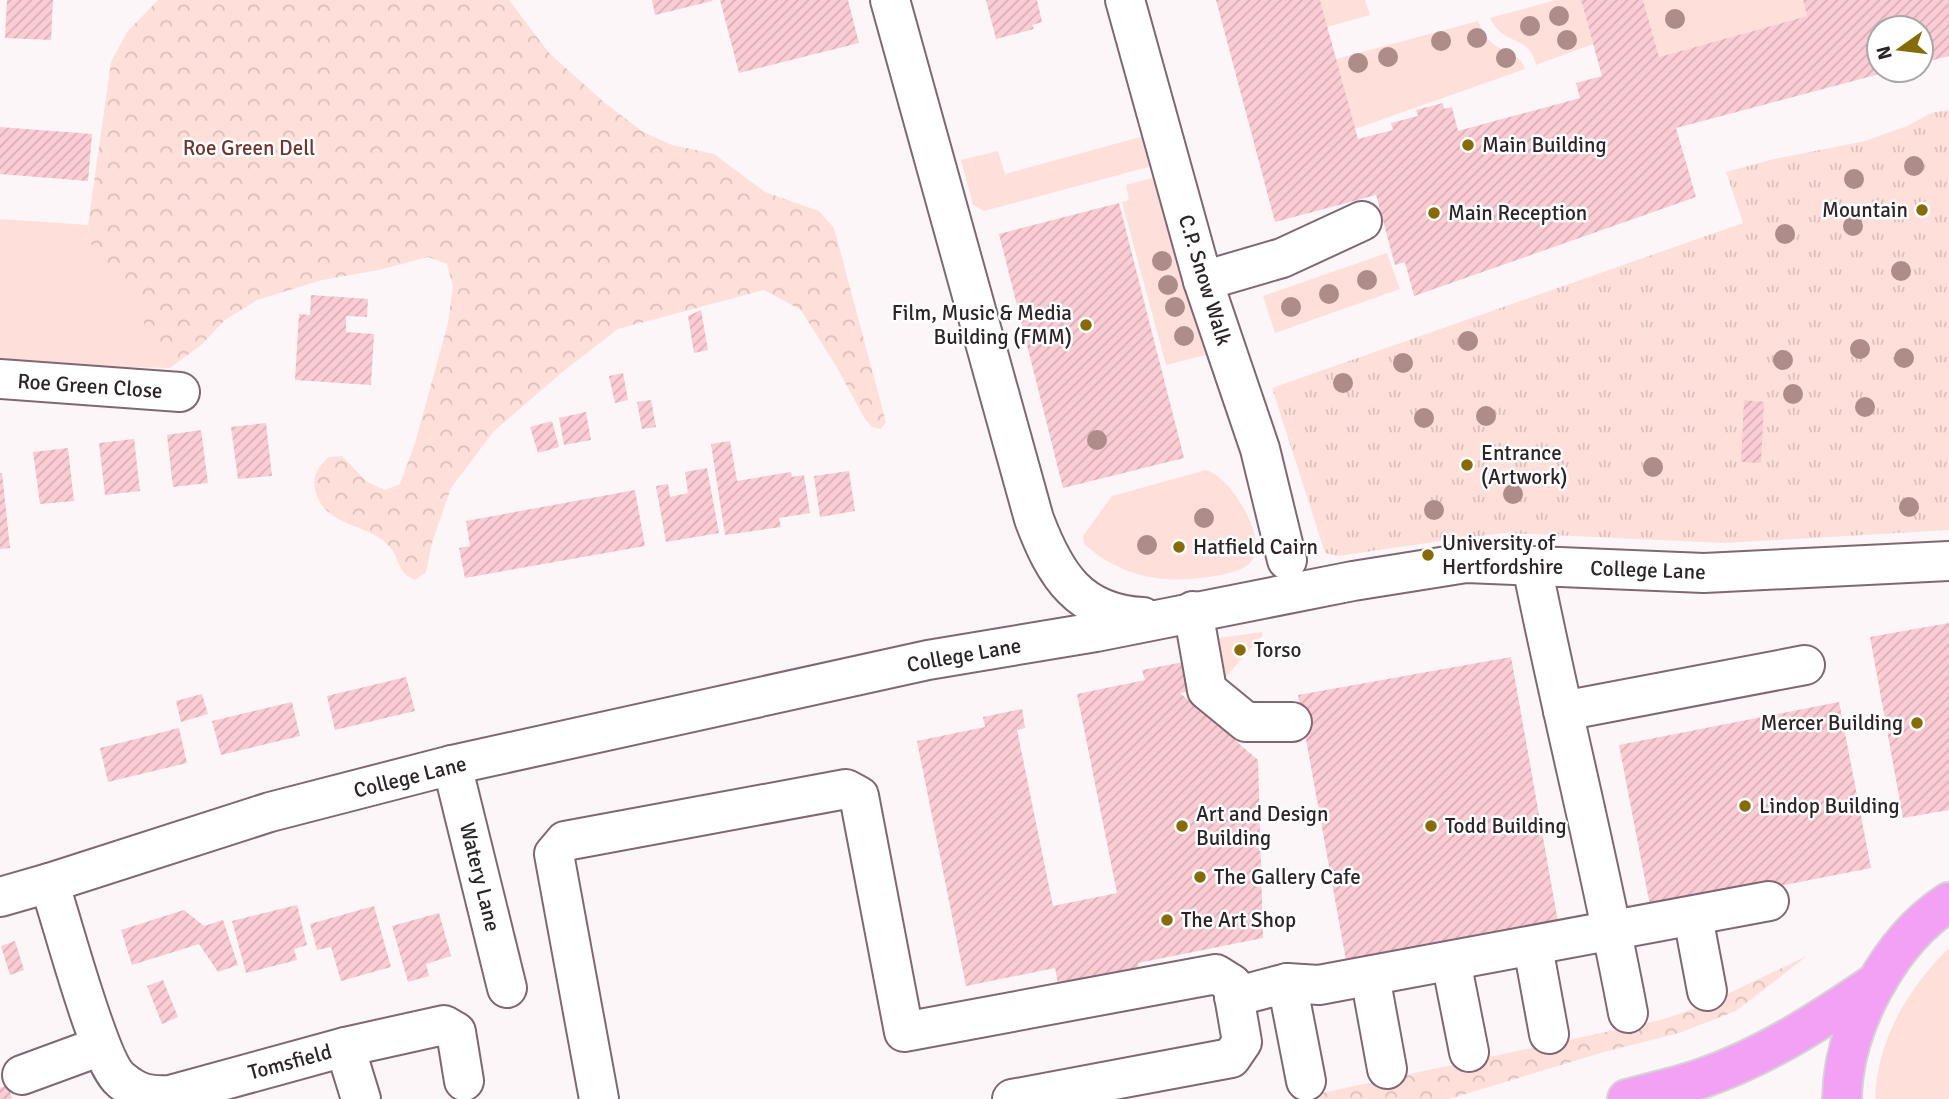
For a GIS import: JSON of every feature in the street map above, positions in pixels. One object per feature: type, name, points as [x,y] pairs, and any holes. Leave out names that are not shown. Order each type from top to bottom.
[{"type":"highway","points":[[1842,1099],[1852,1041],[1862,1011],[1877,982],[1905,942],[1949,902]]},
{"type":"highway","points":[[1627,1099],[1701,1079],[1756,1056],[1804,1031],[1877,982]]},
{"type":"street","points":[[890,0],[1042,543],[1057,569],[1074,590],[1094,606],[1120,616],[1177,614],[1207,690],[1246,722],[1292,722]]},
{"type":"street","name":"C.P. Snow Walk","points":[[1125,0],[1203,281],[1260,449],[1287,560]]},
{"type":"street","points":[[1203,281],[1282,258],[1362,221]]},
{"type":"street","name":"Roe Green Close","points":[[0,379],[180,393]]},
{"type":"street","name":"College Lane","points":[[0,897],[271,812],[452,765],[928,660],[1071,637],[1353,581],[1466,563],[1704,573],[1949,561]]},
{"type":"street","points":[[1532,566],[1613,932],[1628,1013]]},
{"type":"street","points":[[1563,710],[1805,665]]},
{"type":"street","name":"Watery Lane","points":[[452,765],[508,988]]},
{"type":"street","points":[[599,1099],[554,854],[565,841],[846,789],[859,796],[904,1032],[1216,974],[1232,984],[1242,1042],[1231,1058],[1012,1099]]},
{"type":"street","name":"Tomsfield","points":[[49,883],[101,1046],[118,1079],[146,1096],[231,1089],[345,1047],[444,1025],[456,1032],[464,1081]]},
{"type":"street","points":[[1234,997],[1287,984],[1319,985],[1533,947],[1769,901]]},
{"type":"street","points":[[1693,917],[1707,991]]},
{"type":"street","points":[[1533,947],[1549,1034]]},
{"type":"street","points":[[1451,961],[1469,1052]]},
{"type":"street","points":[[1370,976],[1387,1069]]},
{"type":"street","points":[[1287,984],[1306,1081]]},
{"type":"street","points":[[22,1074],[101,1046]]},
{"type":"street","points":[[345,1047],[361,1099]]},
{"type":"green space","name":"Roe Green Dell","points":[[158,0],[509,0],[549,53],[605,103],[643,132],[672,145],[714,154],[765,192],[819,211],[834,228],[886,422],[881,429],[872,427],[801,310],[764,290],[618,329],[566,369],[494,431],[451,488],[432,543],[426,572],[415,580],[409,577],[386,543],[326,510],[315,489],[315,475],[329,457],[342,456],[367,482],[385,490],[400,484],[415,443],[448,323],[453,286],[447,264],[428,257],[379,270],[322,280],[257,300],[225,320],[201,345],[170,368],[161,360],[150,342],[132,291],[93,249],[88,225],[111,62],[127,32]]},
{"type":"green space","points":[[1320,0],[1365,0],[1370,15],[1327,27]]},
{"type":"green space","points":[[1556,0],[1581,0],[1593,44],[1536,65],[1527,48],[1502,33],[1490,18]]},
{"type":"green space","points":[[1643,0],[1803,0],[1807,16],[1659,57]]},
{"type":"green space","points":[[1478,21],[1490,41],[1519,59],[1525,69],[1355,129],[1336,59]]},
{"type":"green space","points":[[1949,110],[1949,530],[1724,543],[1505,533],[1338,556],[1325,553],[1272,388],[1743,223],[1726,172],[1774,159],[1865,141],[1907,126],[1931,113]]},
{"type":"green space","points":[[1144,136],[1152,166],[984,211],[973,205],[961,160],[998,151],[1005,174]]},
{"type":"green space","points":[[1156,177],[1210,354],[1166,365],[1122,202],[1129,200],[1126,185]]},
{"type":"green space","points":[[0,219],[88,225],[93,249],[132,291],[150,342],[161,360],[170,368],[0,364]]},
{"type":"green space","points":[[1387,253],[1400,289],[1275,333],[1263,296]]},
{"type":"green space","points":[[1206,470],[1216,475],[1236,497],[1252,526],[1256,541],[1255,553],[1247,566],[1234,572],[1197,579],[1162,579],[1114,565],[1084,544],[1083,536],[1112,496]]},
{"type":"green space","points":[[1262,632],[1263,635],[1222,681],[1215,646],[1218,638]]},
{"type":"green space","points":[[1949,948],[1949,1099],[1875,1099],[1882,1056],[1897,1016],[1920,980]]},
{"type":"green space","points":[[1807,956],[1736,1011],[1679,1033],[1604,1052],[1449,1099],[1294,1099],[1661,1020],[1702,1006]]},
{"type":"building","points":[[7,0],[53,0],[51,40],[5,38]]},
{"type":"building","points":[[652,0],[712,0],[712,1],[655,15]]},
{"type":"building","points":[[720,0],[848,0],[859,43],[739,73]]},
{"type":"building","points":[[986,0],[1037,0],[1042,22],[1032,25],[1034,29],[996,39]]},
{"type":"building","name":"Main Building","points":[[1216,0],[1320,0],[1358,139],[1393,130],[1391,123],[1418,116],[1416,110],[1443,103],[1444,109],[1452,107],[1458,131],[1580,98],[1576,83],[1602,76],[1581,0],[1643,0],[1659,57],[1807,16],[1803,0],[1949,0],[1949,56],[1935,60],[1935,14],[1865,14],[1865,78],[1676,128],[1696,197],[1414,296],[1405,262],[1395,265],[1376,195],[1275,222]]},
{"type":"building","points":[[0,127],[92,134],[88,181],[0,174]]},
{"type":"building","name":"Film, Music & Media Building (FMM)","points":[[1119,203],[1184,458],[1063,488],[999,234]]},
{"type":"building","points":[[311,295],[368,299],[367,317],[346,316],[346,332],[374,334],[371,385],[295,380],[299,314],[310,315]]},
{"type":"building","points":[[701,310],[708,350],[694,353],[688,316]]},
{"type":"building","points":[[623,373],[628,400],[615,403],[609,376]]},
{"type":"building","points":[[651,400],[656,427],[642,429],[637,402]]},
{"type":"building","points":[[1744,400],[1764,402],[1761,463],[1741,462]]},
{"type":"building","points":[[586,412],[591,440],[564,445],[559,418]]},
{"type":"building","points":[[552,421],[559,447],[538,453],[530,427]]},
{"type":"building","points":[[266,423],[272,476],[238,479],[231,427]]},
{"type":"building","points":[[201,430],[208,483],[173,487],[167,435]]},
{"type":"building","points":[[134,439],[140,491],[105,495],[99,443]]},
{"type":"building","points":[[730,441],[737,481],[791,472],[792,477],[804,475],[810,513],[779,518],[781,527],[725,535],[711,444]]},
{"type":"building","points":[[68,448],[74,501],[40,504],[33,452]]},
{"type":"building","points":[[707,468],[719,533],[666,542],[656,486],[668,484],[670,497],[688,493],[685,472]]},
{"type":"building","points":[[849,471],[855,511],[820,517],[814,476]]},
{"type":"building","points":[[0,473],[10,548],[0,549]]},
{"type":"building","points":[[635,490],[645,546],[465,578],[459,548],[470,546],[466,521]]},
{"type":"building","name":"Mercer Building","points":[[1949,623],[1949,810],[1903,818],[1870,637]]},
{"type":"building","name":"Todd Building","points":[[1511,657],[1561,939],[1349,977],[1298,695]]},
{"type":"building","name":"Art and Design Building","points":[[1184,662],[1190,691],[1180,693],[1258,760],[1263,938],[1138,963],[1139,972],[1059,989],[1055,968],[966,986],[917,741],[985,727],[983,717],[1022,709],[1025,728],[1017,730],[1053,906],[1117,893],[1077,694],[1145,680],[1142,670]]},
{"type":"building","points":[[406,677],[415,711],[335,730],[327,696]]},
{"type":"building","points":[[202,694],[208,714],[181,722],[176,701]]},
{"type":"building","points":[[292,702],[300,736],[221,755],[212,721]]},
{"type":"building","name":"Lindop Building","points":[[1839,702],[1871,868],[1651,911],[1619,745]]},
{"type":"building","points":[[179,728],[187,763],[108,782],[100,748]]},
{"type":"building","points":[[297,905],[307,945],[294,949],[297,960],[246,973],[232,921]]},
{"type":"building","points":[[374,906],[391,967],[341,981],[331,947],[317,950],[310,924]]},
{"type":"building","points":[[184,910],[204,926],[223,920],[238,965],[218,972],[199,944],[132,965],[121,930]]},
{"type":"building","points":[[439,913],[451,956],[426,964],[429,976],[408,982],[392,926]]},
{"type":"building","points":[[15,941],[24,970],[10,975],[1,946]]},
{"type":"building","points":[[163,980],[178,1017],[162,1024],[147,986]]},
{"type":"building","points":[[8,1085],[12,1099],[0,1099],[0,1088]]},
{"type":"place","name":"Main Building","points":[[1468,145]]},
{"type":"place","name":"Mountain","points":[[1922,210]]},
{"type":"place","name":"Main Reception","points":[[1434,213]]},
{"type":"place","name":"Film, Music & Media Building (FMM)","points":[[1086,325]]},
{"type":"place","name":"Entrance (Artwork)","points":[[1467,465]]},
{"type":"place","name":"Hatfield Cairn","points":[[1179,547]]},
{"type":"place","name":"University of Hertfordshire","points":[[1428,555]]},
{"type":"place","name":"Torso","points":[[1240,650]]},
{"type":"place","name":"Mercer Building","points":[[1917,723]]},
{"type":"place","name":"Lindop Building","points":[[1745,806]]},
{"type":"place","name":"Art and Design Building","points":[[1182,826]]},
{"type":"place","name":"Todd Building","points":[[1431,826]]},
{"type":"place","name":"The Gallery Cafe","points":[[1200,877]]},
{"type":"place","name":"The Art Shop","points":[[1167,920]]}]
